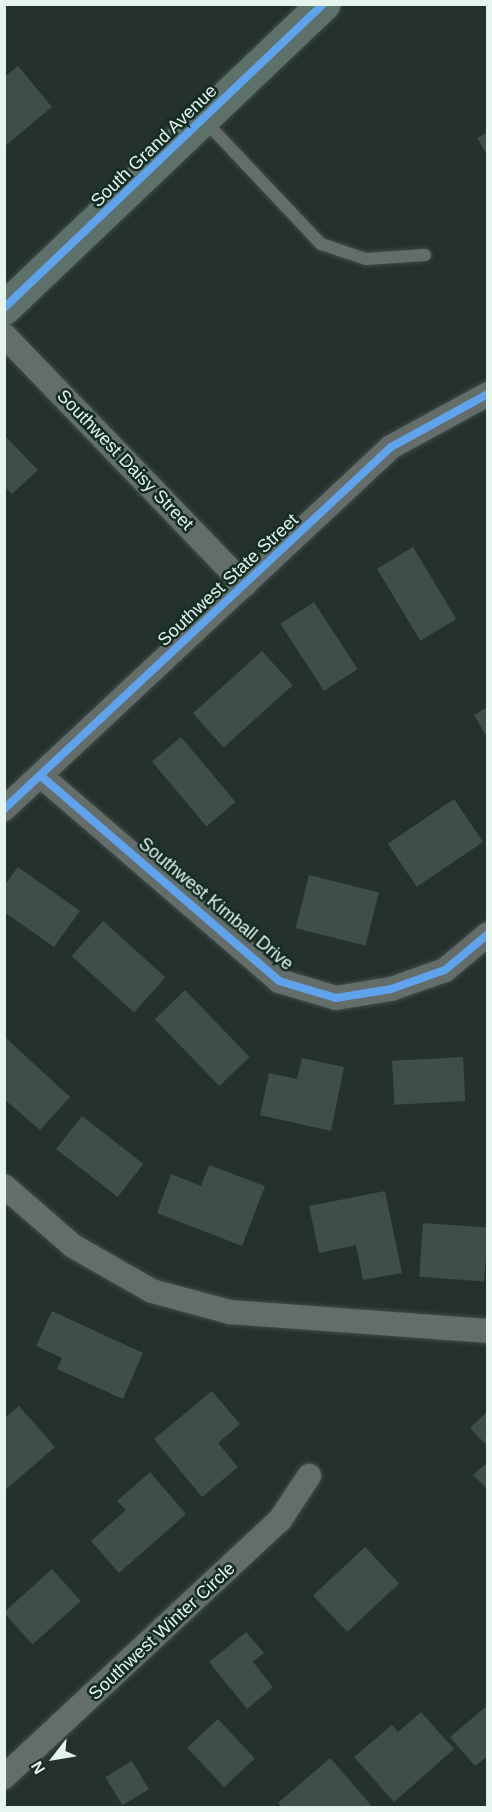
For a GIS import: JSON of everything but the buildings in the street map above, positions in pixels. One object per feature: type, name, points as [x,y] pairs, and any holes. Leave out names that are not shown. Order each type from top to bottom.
[{"type":"main road","name":"South Grand Avenue","points":[[4,308],[324,4]]},
{"type":"street","name":"Southwest Daisy Street","points":[[4,335],[244,585]]},
{"type":"street","name":"Southwest State Street","points":[[4,809],[391,447],[488,394]]},
{"type":"street","name":"Southwest Kimball Drive","points":[[41,776],[279,981],[336,998],[391,989],[445,970],[488,934]]},
{"type":"street","points":[[4,1186],[73,1246],[152,1291],[230,1312],[488,1331]]},
{"type":"street","name":"Southwest Winter Circle","points":[[4,1777],[280,1520],[309,1476]]},
{"type":"lane","points":[[203,119],[321,243],[366,259],[425,255]]},
{"type":"cycle path","points":[[4,308],[323,4]]},
{"type":"cycle path","points":[[4,809],[391,447],[488,394]]},
{"type":"cycle path","points":[[41,776],[279,981],[336,998],[391,989],[445,970],[488,934]]}]
